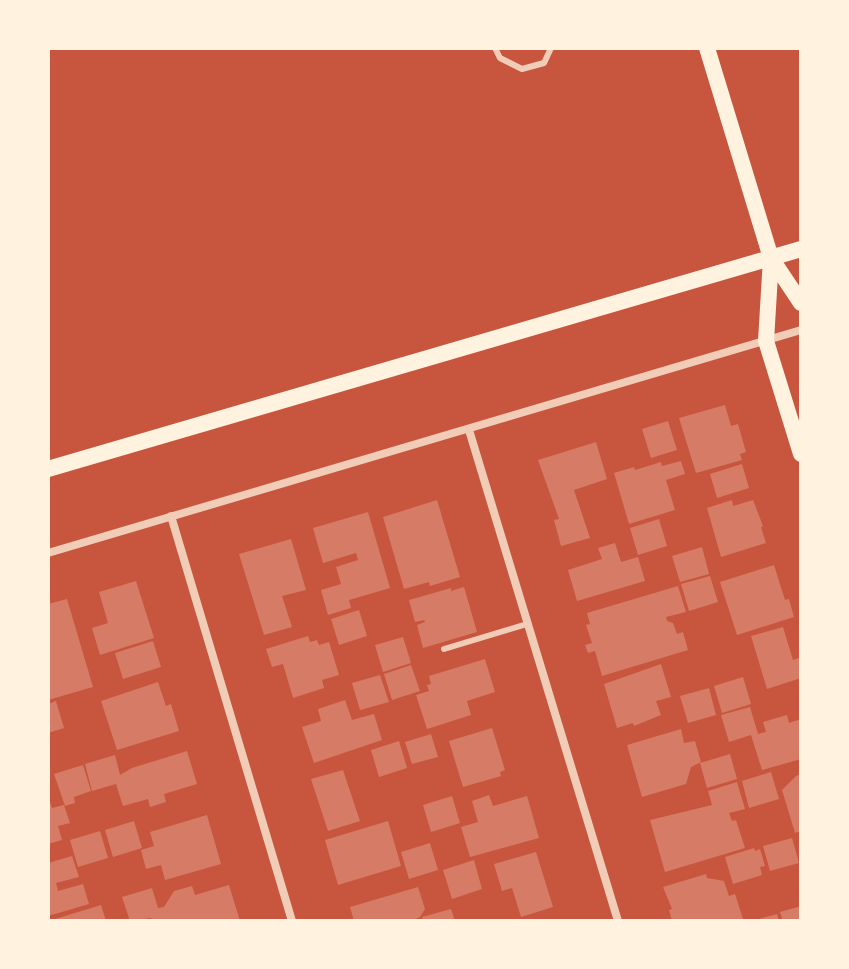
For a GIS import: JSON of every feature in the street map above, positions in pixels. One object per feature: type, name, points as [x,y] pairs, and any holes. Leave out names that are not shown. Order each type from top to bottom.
[{"type":"main road","points":[[707,48],[771,258],[801,303]]},
{"type":"main road","points":[[48,469],[801,249]]},
{"type":"main road","points":[[771,258],[766,341],[801,454]]},
{"type":"street","points":[[48,553],[801,330]]},
{"type":"street","points":[[469,430],[618,921]]},
{"type":"street","points":[[171,516],[292,921]]},
{"type":"lane","points":[[495,48],[500,58],[522,69],[544,63],[551,48]]},
{"type":"lane","points":[[444,649],[527,624]]},
{"type":"building","points":[[725,405],[731,426],[738,424],[746,452],[740,454],[742,460],[696,473],[679,418]]},
{"type":"building","points":[[668,421],[677,450],[651,458],[642,429]]},
{"type":"building","points":[[596,442],[607,479],[574,490],[590,538],[561,546],[554,520],[559,519],[538,460]]},
{"type":"building","points":[[681,461],[685,474],[666,480],[675,510],[629,524],[614,473],[661,462],[662,466]]},
{"type":"building","points":[[742,464],[749,488],[717,498],[710,474]]},
{"type":"building","points":[[437,500],[460,577],[430,586],[429,582],[404,589],[383,517]]},
{"type":"building","points":[[732,500],[733,506],[753,500],[766,543],[721,557],[707,508]]},
{"type":"building","points":[[368,512],[390,588],[349,600],[351,608],[328,615],[321,590],[341,584],[336,567],[358,560],[356,553],[323,563],[313,528]]},
{"type":"building","points":[[659,519],[667,546],[638,555],[630,528]]},
{"type":"building","points":[[291,539],[306,590],[282,596],[292,627],[264,635],[239,554]]},
{"type":"building","points":[[615,543],[621,562],[638,557],[645,581],[577,601],[568,570],[602,559],[598,548]]},
{"type":"building","points":[[702,547],[709,574],[680,582],[672,556]]},
{"type":"building","points":[[774,565],[794,617],[737,635],[720,582]]},
{"type":"building","points":[[710,576],[718,602],[689,611],[681,584]]},
{"type":"building","points":[[136,581],[154,638],[100,655],[92,628],[108,623],[99,592]]},
{"type":"building","points":[[678,586],[686,612],[666,617],[673,623],[677,634],[683,632],[688,650],[602,676],[595,651],[588,653],[585,645],[592,643],[586,625],[590,624],[587,613]]},
{"type":"building","points":[[464,587],[477,632],[423,648],[417,625],[425,622],[415,622],[409,600]]},
{"type":"building","points":[[67,599],[93,687],[48,700],[48,604]]},
{"type":"building","points":[[359,610],[367,636],[339,645],[331,619]]},
{"type":"building","points":[[783,627],[793,660],[801,657],[801,678],[767,689],[751,636]]},
{"type":"building","points":[[308,636],[310,642],[317,640],[319,645],[329,642],[339,675],[322,680],[324,688],[293,698],[283,664],[272,667],[266,649]]},
{"type":"building","points":[[403,637],[411,663],[383,672],[375,645]]},
{"type":"building","points":[[153,641],[161,667],[123,679],[115,653]]},
{"type":"building","points":[[485,659],[495,692],[467,701],[471,715],[427,729],[416,695],[429,691],[429,676]]},
{"type":"building","points":[[661,664],[671,697],[656,701],[661,715],[634,726],[633,723],[617,728],[604,684]]},
{"type":"building","points":[[411,665],[420,691],[392,700],[384,674]]},
{"type":"building","points":[[380,675],[389,702],[360,710],[352,683]]},
{"type":"building","points":[[743,677],[751,704],[722,713],[714,686]]},
{"type":"building","points":[[158,682],[166,706],[171,704],[179,731],[117,750],[101,701]]},
{"type":"building","points":[[709,688],[716,715],[688,723],[680,696]]},
{"type":"building","points":[[345,700],[352,720],[374,714],[382,740],[314,763],[302,727],[321,721],[318,709]]},
{"type":"building","points":[[56,701],[64,728],[48,733],[48,704]]},
{"type":"building","points":[[750,707],[758,734],[766,732],[763,722],[787,715],[789,723],[801,719],[801,759],[762,770],[751,735],[729,742],[721,715]]},
{"type":"building","points":[[492,728],[505,770],[500,772],[501,776],[463,787],[449,741]]},
{"type":"building","points":[[681,729],[684,743],[695,741],[701,762],[691,767],[686,784],[642,797],[627,745]]},
{"type":"building","points":[[431,734],[438,757],[412,764],[405,742]]},
{"type":"building","points":[[399,741],[407,768],[379,777],[371,750]]},
{"type":"building","points":[[187,751],[197,784],[164,794],[166,802],[150,807],[148,799],[123,806],[116,784],[92,791],[85,764],[115,755],[120,775],[132,768]]},
{"type":"building","points":[[730,754],[737,779],[707,788],[700,763]]},
{"type":"building","points":[[83,765],[91,791],[74,797],[75,803],[65,806],[54,774]]},
{"type":"building","points":[[343,770],[360,821],[328,831],[311,779]]},
{"type":"building","points":[[771,772],[779,799],[749,808],[742,781]]},
{"type":"building","points":[[801,774],[801,831],[795,833],[782,790]]},
{"type":"building","points":[[737,782],[745,809],[729,813],[732,821],[736,820],[745,848],[665,872],[650,820],[712,805],[708,791]]},
{"type":"building","points":[[489,795],[493,806],[527,796],[539,838],[470,857],[461,827],[478,822],[472,801]]},
{"type":"building","points":[[48,796],[52,808],[64,805],[70,823],[58,826],[62,840],[48,844]]},
{"type":"building","points":[[452,796],[460,823],[431,832],[423,805]]},
{"type":"building","points":[[207,815],[221,864],[165,880],[161,865],[146,869],[141,850],[154,846],[150,832]]},
{"type":"building","points":[[134,821],[142,848],[113,857],[105,830]]},
{"type":"building","points":[[388,821],[401,866],[338,885],[325,840]]},
{"type":"building","points":[[100,831],[108,858],[78,867],[70,840]]},
{"type":"building","points":[[792,838],[799,863],[770,871],[763,846]]},
{"type":"building","points":[[430,843],[438,870],[409,879],[401,852]]},
{"type":"building","points":[[754,848],[755,851],[760,849],[765,866],[760,867],[762,875],[733,884],[725,857]]},
{"type":"building","points":[[536,852],[553,907],[521,917],[512,888],[502,891],[494,864]]},
{"type":"building","points":[[72,856],[79,877],[56,883],[58,891],[83,884],[89,904],[48,916],[48,863]]},
{"type":"building","points":[[474,860],[482,889],[452,899],[443,870]]},
{"type":"building","points":[[706,874],[707,878],[724,881],[729,896],[735,894],[743,919],[672,921],[669,910],[672,909],[663,887]]},
{"type":"building","points":[[229,885],[240,921],[152,921],[151,918],[130,921],[122,897],[152,888],[158,908],[164,907],[174,891],[192,886],[195,895]]},
{"type":"building","points":[[418,887],[425,909],[420,917],[412,921],[354,921],[350,907]]},
{"type":"building","points":[[101,905],[106,921],[52,921],[52,920]]},
{"type":"building","points":[[801,906],[801,921],[783,921],[780,912]]},
{"type":"building","points":[[451,909],[455,921],[423,921],[422,917]]},
{"type":"building","points":[[777,914],[779,921],[755,921],[755,920]]}]
